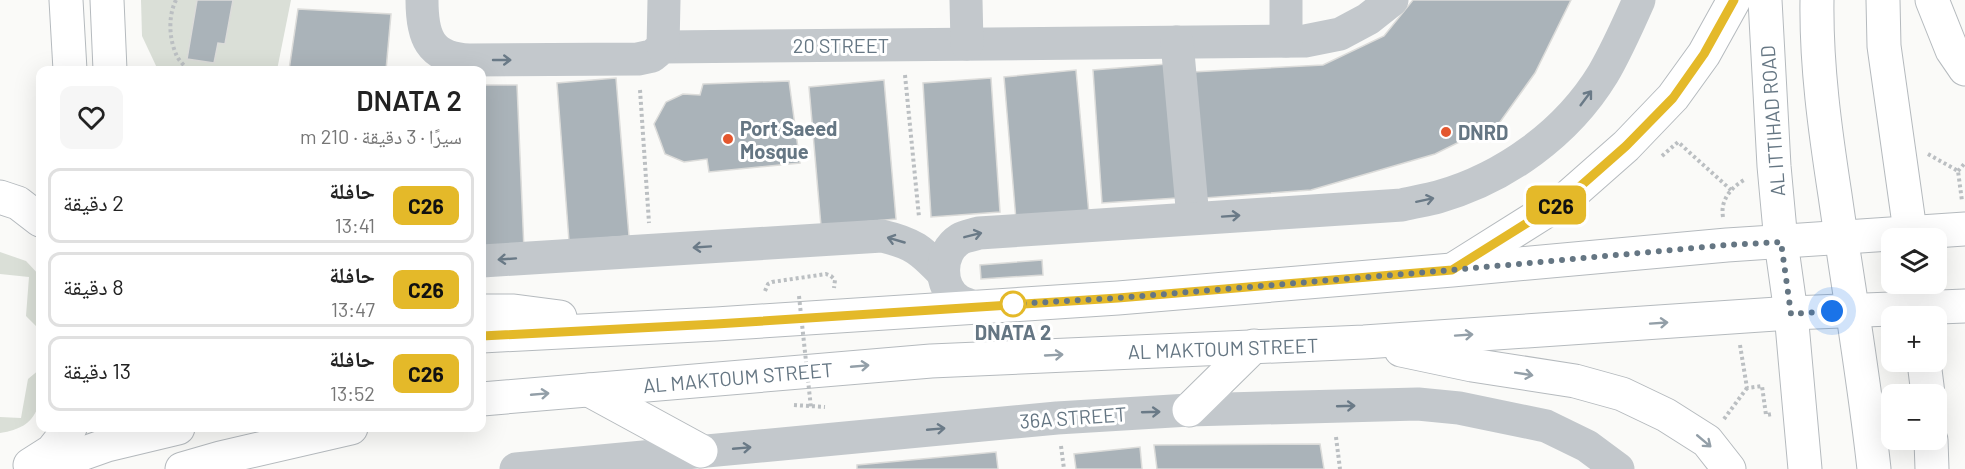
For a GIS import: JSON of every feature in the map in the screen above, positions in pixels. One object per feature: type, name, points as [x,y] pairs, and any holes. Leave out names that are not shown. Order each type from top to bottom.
[{"type":"main road","points":[[66,0],[70,66]]},
{"type":"main road","points":[[107,0],[111,66]]},
{"type":"main road","points":[[1452,270],[1567,198],[1626,146],[1673,98],[1704,54],[1734,0]]},
{"type":"main road","name":"AL ITTIHAD ROAD","points":[[1765,0],[1774,166],[1791,314]]},
{"type":"main road","points":[[1817,0],[1820,81],[1874,469]]},
{"type":"main road","points":[[1883,0],[1884,46],[1909,228]]},
{"type":"main road","points":[[1932,0],[1952,50],[1965,69]]},
{"type":"main road","points":[[0,197],[18,203],[36,217]]},
{"type":"main road","points":[[1932,228],[1964,216]]},
{"type":"main road","points":[[486,336],[716,324],[1118,298],[1727,245],[1881,236]]},
{"type":"main road","name":"AL MAKTOUM STREET","points":[[486,399],[931,361],[1364,342],[1852,310],[1917,302],[1965,306]]},
{"type":"main road","points":[[486,311],[544,313],[602,329]]},
{"type":"main road","points":[[1791,314],[1805,469]]},
{"type":"main road","points":[[1364,342],[1472,365],[1575,381],[1622,394],[1666,414],[1707,441],[1730,469]]},
{"type":"main road","points":[[1189,410],[1254,346]]},
{"type":"main road","points":[[589,390],[701,451]]},
{"type":"main road","points":[[24,469],[52,451],[67,432]]},
{"type":"main road","points":[[39,469],[107,445],[161,432]]},
{"type":"main road","points":[[182,469],[334,432]]},
{"type":"main road","points":[[1931,450],[1932,469]]},
{"type":"street","name":"20 STREET","points":[[422,0],[423,27],[428,42],[440,53],[453,60],[903,45],[1296,41],[1340,33],[1368,19],[1392,0]]},
{"type":"street","points":[[651,53],[664,0]]},
{"type":"street","points":[[966,0],[967,44]]},
{"type":"street","points":[[1286,0],[1296,41]]},
{"type":"street","points":[[1296,41],[1305,0]]},
{"type":"street","points":[[933,262],[946,254],[960,239],[978,233],[1402,205],[1438,197],[1472,185],[1504,169],[1534,149],[1560,127],[1583,102],[1613,56],[1639,0]]},
{"type":"street","points":[[1177,42],[1193,218]]},
{"type":"street","points":[[486,261],[882,236],[903,241],[933,262],[947,288],[957,300],[971,306]]},
{"type":"street","name":"36A STREET","points":[[516,469],[627,463],[701,451],[1057,418],[1189,410],[1418,404],[1500,415],[1545,426],[1587,446],[1618,469]]},
{"type":"path","points":[[176,0],[172,8],[170,31],[176,55],[185,66]]},
{"type":"path","points":[[903,45],[933,262]]},
{"type":"path","points":[[651,53],[651,250]]},
{"type":"path","points":[[1898,153],[1920,151],[1958,171]]},
{"type":"path","points":[[1964,216],[1958,171],[1965,163]]},
{"type":"path","points":[[1727,245],[1721,206],[1739,182],[1774,166]]},
{"type":"path","points":[[800,296],[811,408]]},
{"type":"path","points":[[1736,317],[1747,388],[1762,386],[1766,415],[1799,409]]},
{"type":"shaded area","points":[[141,0],[291,0],[278,66],[156,66],[142,36]]},
{"type":"shaded area","points":[[0,252],[26,261],[36,272],[36,326],[26,316],[29,277],[0,274]]},
{"type":"shaded area","points":[[36,372],[36,412],[24,425],[0,433],[0,417],[21,418],[28,379]]},
{"type":"building","points":[[197,0],[233,0],[225,44],[218,43],[214,63],[187,59]]},
{"type":"building","points":[[1413,0],[1571,0],[1535,73],[1500,122],[1435,154],[1311,190],[1204,198],[1192,72],[1323,65],[1384,36]]},
{"type":"building","points":[[298,9],[391,14],[386,66],[290,66]]},
{"type":"building","points":[[1167,64],[1177,198],[1102,203],[1093,70]]},
{"type":"building","points":[[1076,70],[1089,214],[1016,220],[1004,77]]},
{"type":"building","points":[[616,78],[629,236],[569,241],[557,83]]},
{"type":"building","points":[[991,78],[1000,212],[931,217],[923,83]]},
{"type":"building","points":[[884,80],[896,219],[821,226],[809,87]]},
{"type":"building","name":"Port Saeed Mosque","points":[[789,81],[800,163],[709,172],[707,159],[684,162],[665,154],[654,124],[666,102],[683,94],[700,95],[703,84]]},
{"type":"building","points":[[486,85],[517,85],[524,250],[486,253]]},
{"type":"building","points":[[1042,260],[1043,275],[981,279],[980,265]]},
{"type":"building","points":[[1320,444],[1324,469],[1157,469],[1154,445]]},
{"type":"building","points":[[1140,447],[1142,469],[1076,469],[1074,454]]},
{"type":"building","points":[[996,452],[998,469],[857,469],[857,465]]},
{"type":"bus line","name":"C26","points":[[486,336],[716,324],[1118,298],[1452,270],[1567,198],[1626,146],[1673,98],[1704,54],[1734,0]]},
{"type":"place","name":"DNRD","points":[[1446,132]]},
{"type":"place","name":"Port Saeed Mosque","points":[[728,139]]},
{"type":"place","name":"DNATA 2","points":[[1013,304]]},
{"type":"route","points":[[1013,304],[1118,298],[1781,242],[1791,314],[1832,311]]}]
